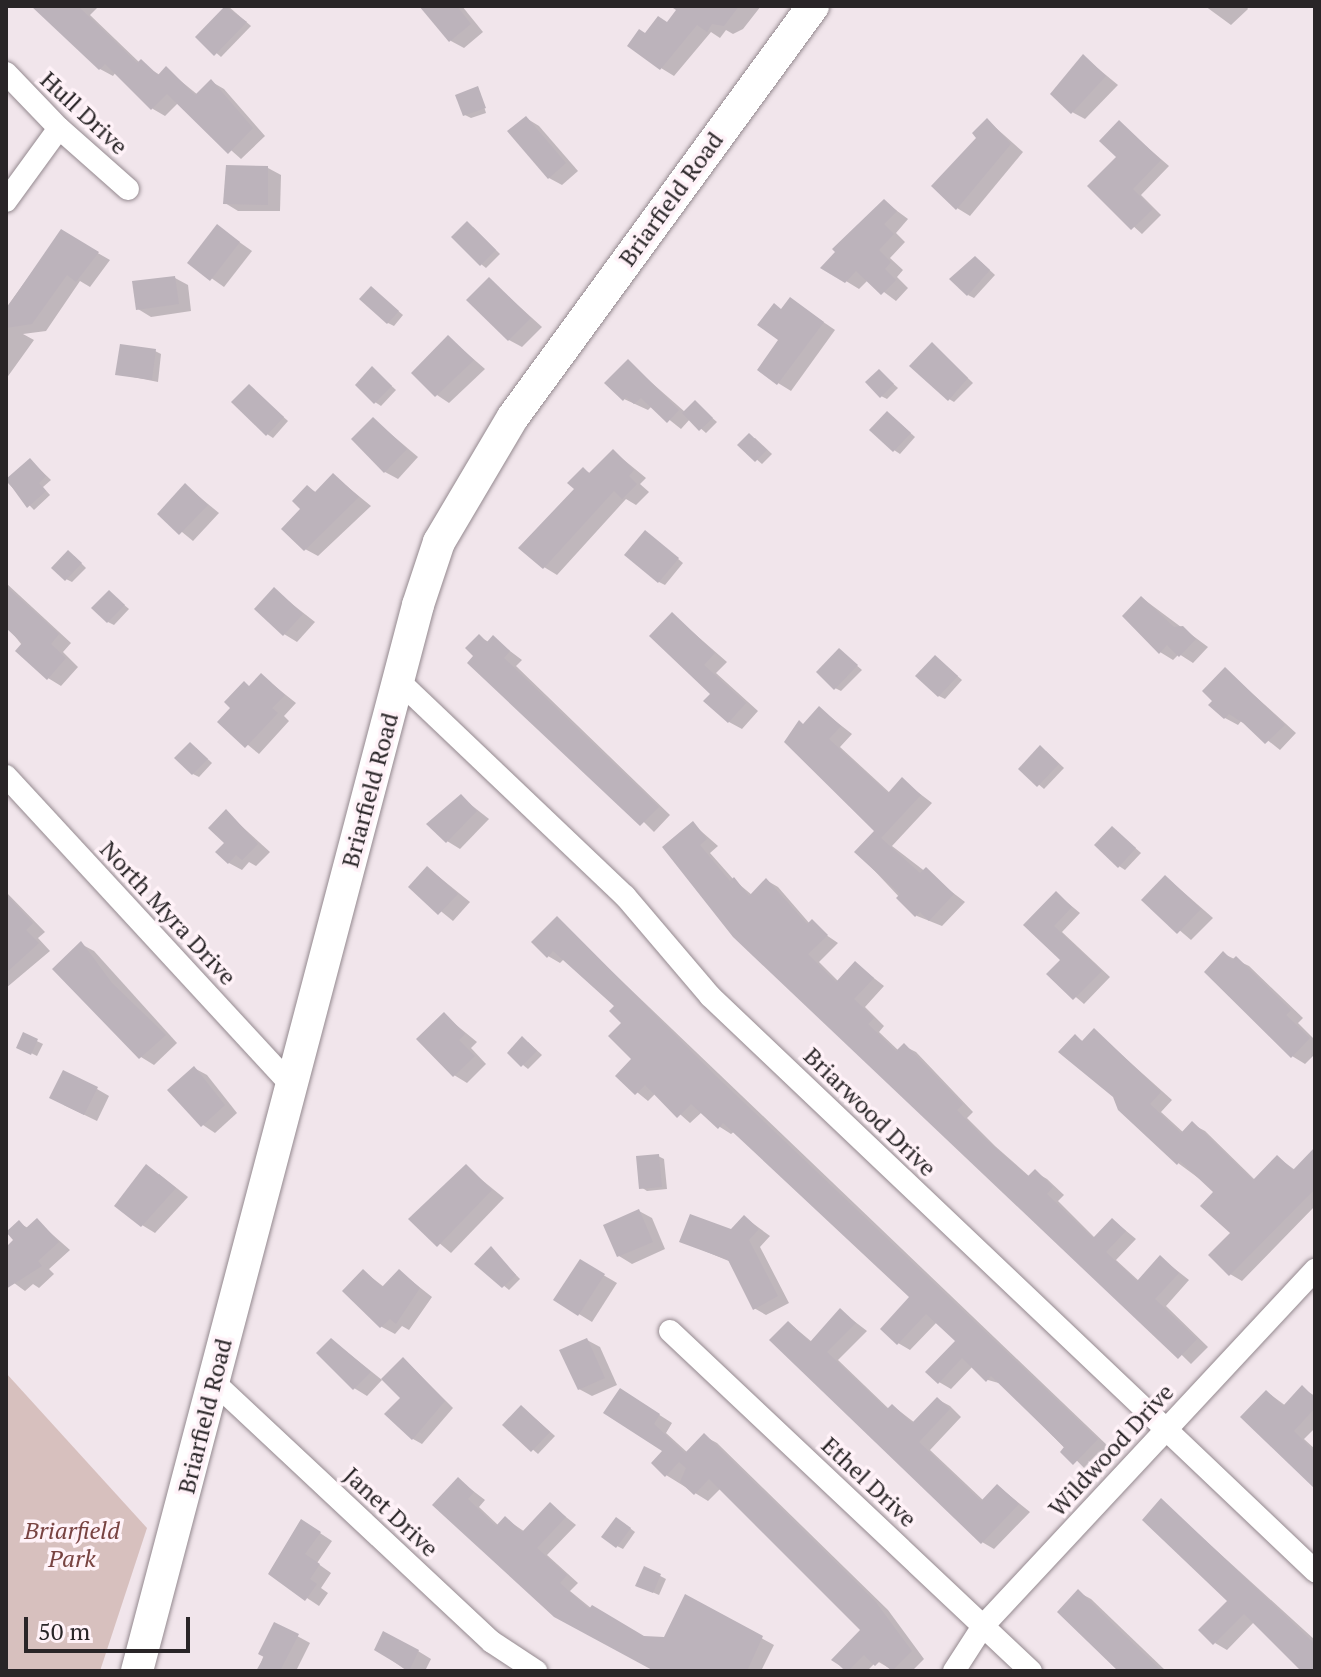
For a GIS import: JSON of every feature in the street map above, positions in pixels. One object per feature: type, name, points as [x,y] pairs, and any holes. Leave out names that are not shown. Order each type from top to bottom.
[{"type":"main road","name":"Briarfield Road","points":[[137,1671],[216,1384],[399,681],[439,542],[481,464],[813,6]]},
{"type":"street","name":"Hull Drive","points":[[6,73],[59,128],[128,189]]},
{"type":"street","points":[[6,201],[59,128]]},
{"type":"street","name":"Briarwood Drive","points":[[399,681],[625,896],[710,996],[1315,1571]]},
{"type":"street","name":"North Myra Drive","points":[[6,776],[292,1086]]},
{"type":"street","name":"Wildwood Drive","points":[[954,1671],[983,1626],[1315,1270]]},
{"type":"street","name":"Ethel Drive","points":[[670,1331],[1031,1671]]},
{"type":"street","name":"Janet Drive","points":[[216,1384],[492,1642],[536,1671]]},
{"type":"green space","name":"Briarfield Park","points":[[6,1373],[147,1528],[100,1671],[6,1671]]},
{"type":"building","points":[[31,6],[78,6],[137,63],[141,59],[158,75],[166,66],[195,95],[211,79],[253,128],[228,154],[167,94],[151,110],[105,64],[99,70]]},
{"type":"building","points":[[225,6],[247,22],[214,56],[195,37]]},
{"type":"building","points":[[419,6],[457,6],[471,24],[449,42]]},
{"type":"building","points":[[670,6],[739,6],[724,26],[712,24],[707,32],[697,25],[660,70],[627,46],[639,29],[645,33],[658,16],[667,22],[676,10]]},
{"type":"building","points":[[1083,54],[1106,76],[1071,114],[1050,94]]},
{"type":"building","points":[[478,86],[486,108],[463,116],[455,95]]},
{"type":"building","points":[[526,116],[566,163],[548,179],[507,131]]},
{"type":"building","points":[[987,118],[1011,144],[956,210],[931,186],[976,138],[972,133]]},
{"type":"building","points":[[1119,120],[1161,160],[1133,189],[1153,209],[1131,230],[1087,186],[1116,157],[1099,141]]},
{"type":"building","points":[[226,165],[268,166],[268,205],[223,204]]},
{"type":"building","points":[[884,199],[897,211],[884,224],[894,234],[879,250],[891,262],[885,269],[896,280],[881,295],[856,271],[845,283],[820,268],[835,252],[832,249]]},
{"type":"building","points":[[467,221],[496,250],[480,266],[451,237]]},
{"type":"building","points":[[217,224],[240,242],[210,281],[187,263]]},
{"type":"building","points":[[61,229],[99,252],[76,282],[67,275],[32,324],[6,328],[6,309]]},
{"type":"building","points":[[975,256],[990,270],[967,296],[949,279]]},
{"type":"building","points":[[175,276],[179,304],[136,310],[132,281]]},
{"type":"building","points":[[489,277],[531,318],[508,341],[466,300]]},
{"type":"building","points":[[371,286],[399,311],[387,324],[359,299]]},
{"type":"building","points":[[790,297],[824,322],[777,385],[757,370],[778,340],[757,325],[774,303],[781,309]]},
{"type":"building","points":[[448,335],[474,360],[435,397],[411,373]]},
{"type":"building","points":[[932,342],[968,378],[948,401],[909,366]]},
{"type":"building","points":[[120,344],[156,349],[152,380],[115,375]]},
{"type":"building","points":[[628,359],[679,410],[667,423],[641,398],[634,404],[626,397],[623,401],[604,383]]},
{"type":"building","points":[[372,366],[392,386],[374,404],[355,385]]},
{"type":"building","points":[[879,369],[894,384],[880,398],[865,382]]},
{"type":"building","points":[[249,384],[284,417],[266,436],[231,402]]},
{"type":"building","points":[[695,400],[713,418],[699,431],[682,413]]},
{"type":"building","points":[[887,411],[911,433],[893,452],[869,430]]},
{"type":"building","points":[[373,417],[407,449],[384,473],[351,439]]},
{"type":"building","points":[[749,433],[767,450],[755,462],[737,445]]},
{"type":"building","points":[[613,449],[634,470],[629,476],[637,484],[622,499],[614,491],[543,569],[518,548],[574,489],[567,483],[583,467],[589,473]]},
{"type":"building","points":[[30,458],[46,476],[39,483],[46,491],[27,508],[6,479]]},
{"type":"building","points":[[333,473],[359,497],[304,551],[281,529],[300,509],[292,501],[307,485],[315,492]]},
{"type":"building","points":[[185,483],[208,505],[179,535],[157,514]]},
{"type":"building","points":[[645,530],[679,558],[658,583],[624,555]]},
{"type":"building","points":[[68,550],[82,563],[65,581],[51,568]]},
{"type":"building","points":[[6,586],[59,634],[51,644],[66,658],[47,680],[15,651],[22,643],[6,628]]},
{"type":"building","points":[[274,587],[303,614],[283,636],[254,609]]},
{"type":"building","points":[[109,590],[125,605],[107,623],[91,608]]},
{"type":"building","points":[[1141,596],[1174,627],[1183,626],[1196,639],[1179,657],[1167,645],[1159,654],[1122,616]]},
{"type":"building","points":[[672,612],[715,653],[704,665],[746,703],[728,723],[703,701],[710,694],[649,636]]},
{"type":"building","points":[[479,634],[487,642],[493,635],[510,651],[504,658],[659,807],[640,826],[467,663],[473,656],[465,648]]},
{"type":"building","points":[[839,648],[858,665],[834,690],[816,672]]},
{"type":"building","points":[[935,655],[958,676],[938,697],[915,676]]},
{"type":"building","points":[[1225,667],[1285,725],[1265,744],[1243,723],[1229,714],[1224,719],[1208,705],[1212,701],[1202,691]]},
{"type":"building","points":[[261,673],[285,695],[272,708],[278,713],[245,748],[217,722],[230,708],[224,702],[244,681],[249,686]]},
{"type":"building","points":[[819,706],[841,726],[829,739],[888,793],[902,777],[921,795],[881,838],[920,873],[926,867],[954,894],[929,921],[920,912],[915,917],[896,898],[900,894],[854,852],[874,831],[784,742],[799,720],[803,724]]},
{"type":"building","points":[[190,742],[208,759],[192,775],[174,758]]},
{"type":"building","points":[[1040,745],[1059,764],[1037,787],[1018,769]]},
{"type":"building","points":[[461,794],[477,811],[446,843],[426,824]]},
{"type":"building","points":[[226,809],[258,844],[242,860],[236,855],[228,864],[215,852],[224,843],[208,828]]},
{"type":"building","points":[[693,821],[707,839],[700,845],[730,881],[734,877],[749,896],[766,878],[807,924],[812,919],[828,935],[808,954],[836,982],[855,961],[874,978],[854,999],[874,1018],[868,1024],[896,1051],[904,1043],[963,1104],[957,1110],[983,1137],[1028,1176],[1035,1169],[1053,1187],[1047,1194],[1093,1238],[1112,1218],[1126,1231],[1106,1252],[1137,1281],[1160,1255],[1179,1273],[1155,1299],[1197,1339],[1178,1359],[733,937],[662,847]]},
{"type":"building","points":[[1112,826],[1136,848],[1118,868],[1094,845]]},
{"type":"building","points":[[427,866],[458,894],[438,915],[408,887]]},
{"type":"building","points":[[1165,875],[1201,909],[1177,934],[1141,900]]},
{"type":"building","points":[[1056,891],[1072,907],[1054,926],[1102,971],[1073,1000],[1046,974],[1060,960],[1023,925]]},
{"type":"building","points":[[6,894],[33,923],[26,930],[39,943],[6,973]]},
{"type":"building","points":[[557,916],[716,1076],[1098,1439],[1073,1465],[1060,1452],[1064,1447],[991,1376],[986,1382],[962,1358],[938,1384],[925,1372],[955,1341],[926,1314],[897,1345],[880,1329],[909,1297],[723,1123],[718,1129],[691,1104],[677,1118],[645,1085],[635,1095],[615,1076],[631,1059],[608,1036],[621,1023],[609,1011],[614,1006],[553,951],[547,958],[531,942]]},
{"type":"building","points":[[81,941],[112,983],[166,1035],[139,1059],[52,969]]},
{"type":"building","points":[[1223,951],[1232,960],[1236,956],[1291,1010],[1286,1015],[1310,1038],[1291,1058],[1204,972]]},
{"type":"building","points":[[444,1012],[465,1034],[459,1040],[475,1056],[453,1077],[416,1039]]},
{"type":"building","points":[[1094,1028],[1161,1092],[1150,1104],[1181,1133],[1192,1121],[1253,1180],[1277,1155],[1293,1170],[1315,1147],[1315,1189],[1229,1276],[1208,1255],[1230,1233],[1200,1206],[1213,1192],[1180,1161],[1177,1165],[1118,1110],[1113,1097],[1058,1052],[1075,1034],[1082,1041]]},
{"type":"building","points":[[23,1032],[38,1039],[31,1055],[16,1048]]},
{"type":"building","points":[[522,1036],[537,1051],[521,1067],[507,1053]]},
{"type":"building","points":[[194,1066],[225,1105],[201,1127],[167,1090]]},
{"type":"building","points":[[63,1070],[98,1087],[84,1115],[49,1098]]},
{"type":"building","points":[[659,1154],[662,1187],[639,1189],[636,1156]]},
{"type":"building","points":[[146,1164],[176,1188],[141,1227],[114,1206]]},
{"type":"building","points":[[466,1164],[492,1190],[437,1247],[408,1219]]},
{"type":"building","points":[[639,1209],[653,1242],[617,1257],[603,1225]]},
{"type":"building","points":[[690,1214],[731,1229],[744,1215],[759,1229],[749,1240],[778,1296],[753,1310],[728,1260],[679,1242]]},
{"type":"building","points":[[37,1218],[59,1242],[38,1261],[42,1266],[6,1289],[6,1247],[13,1240],[6,1232],[19,1220],[26,1228]]},
{"type":"building","points":[[491,1246],[516,1275],[502,1288],[474,1264]]},
{"type":"building","points":[[580,1259],[605,1274],[578,1316],[553,1300]]},
{"type":"building","points":[[363,1269],[382,1287],[399,1269],[420,1288],[396,1324],[390,1319],[380,1328],[342,1291]]},
{"type":"building","points":[[840,1308],[856,1323],[827,1352],[887,1409],[892,1404],[912,1423],[937,1397],[950,1409],[919,1442],[981,1501],[997,1484],[1019,1504],[981,1544],[769,1340],[788,1321],[810,1342]]},
{"type":"building","points":[[331,1338],[371,1372],[353,1390],[316,1353]]},
{"type":"building","points":[[587,1338],[605,1378],[578,1390],[559,1350]]},
{"type":"building","points":[[403,1357],[445,1401],[412,1440],[384,1414],[400,1398],[381,1379]]},
{"type":"building","points":[[1302,1385],[1315,1398],[1315,1408],[1294,1431],[1315,1452],[1315,1489],[1240,1417],[1266,1390],[1283,1406]]},
{"type":"building","points":[[620,1388],[660,1414],[654,1424],[685,1453],[704,1433],[875,1601],[912,1651],[892,1671],[880,1661],[875,1666],[864,1655],[848,1671],[831,1660],[860,1630],[709,1479],[694,1495],[680,1482],[686,1468],[679,1462],[665,1477],[651,1463],[662,1451],[603,1413]]},
{"type":"building","points":[[521,1405],[550,1432],[531,1452],[502,1425]]},
{"type":"building","points":[[458,1477],[474,1492],[468,1499],[496,1526],[505,1516],[522,1532],[550,1502],[566,1517],[537,1548],[567,1575],[560,1583],[589,1609],[592,1605],[644,1636],[664,1637],[685,1594],[763,1636],[747,1671],[654,1671],[554,1617],[432,1505]]},
{"type":"building","points":[[1161,1498],[1315,1644],[1315,1671],[1301,1671],[1244,1614],[1213,1645],[1198,1630],[1227,1601],[1142,1520]]},
{"type":"building","points":[[616,1517],[631,1528],[616,1548],[601,1537]]},
{"type":"building","points":[[301,1519],[321,1532],[305,1554],[320,1564],[310,1579],[317,1584],[305,1601],[268,1574]]},
{"type":"building","points":[[644,1566],[661,1574],[653,1593],[635,1586]]},
{"type":"building","points":[[1078,1589],[1162,1671],[1118,1671],[1057,1612]]},
{"type":"building","points":[[274,1622],[299,1634],[280,1671],[256,1671],[264,1657],[258,1654]]},
{"type":"building","points":[[383,1631],[419,1650],[409,1671],[374,1650]]}]
